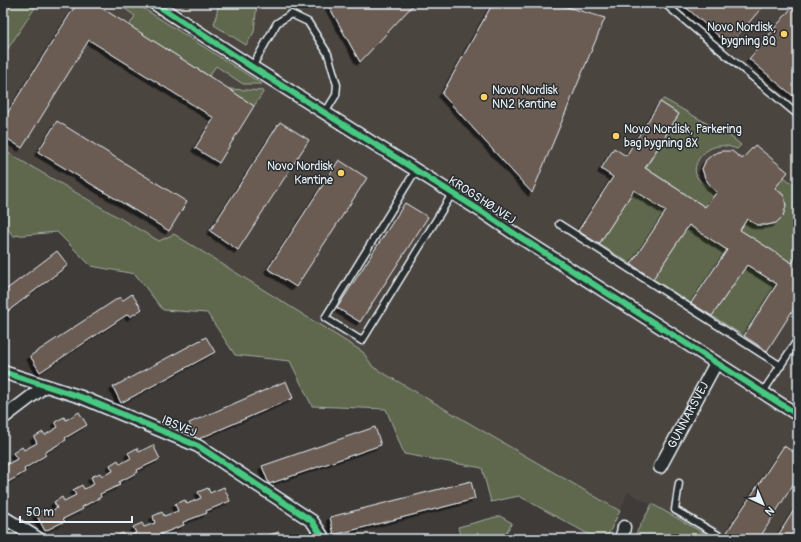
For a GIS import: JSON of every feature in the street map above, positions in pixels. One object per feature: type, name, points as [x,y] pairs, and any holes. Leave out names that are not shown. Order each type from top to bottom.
[{"type":"street","name":"KROGSHØJVEJ","points":[[154,3],[798,415]]},
{"type":"street","name":"GUNNARSVEJ","points":[[660,467],[716,363]]},
{"type":"street","name":"IBSVEJ","points":[[3,372],[81,397],[198,446],[312,521],[324,539]]},
{"type":"street","points":[[3,418],[45,386]]},
{"type":"street","points":[[3,517],[39,539]]},
{"type":"street","points":[[620,539],[624,527]]},
{"type":"lane","points":[[664,3],[798,115]]},
{"type":"lane","points":[[252,67],[277,23],[291,14],[308,22],[328,54],[337,85],[336,95],[325,113]]},
{"type":"lane","points":[[416,170],[325,318],[362,341],[452,194]]},
{"type":"lane","points":[[559,224],[781,366]]},
{"type":"lane","points":[[762,392],[798,339]]},
{"type":"lane","points":[[679,483],[674,510],[725,539]]},
{"type":"shaded area","points":[[38,3],[798,3],[798,539],[714,539],[628,492],[620,511],[373,367],[363,352],[159,241],[3,150],[3,56]]},
{"type":"green space","points":[[11,3],[38,3],[3,56],[3,17]]},
{"type":"green space","points":[[117,3],[135,3],[262,84],[243,84],[216,66],[209,76],[129,26],[135,16]]},
{"type":"green space","points":[[219,3],[257,3],[254,32],[246,45],[214,25]]},
{"type":"green space","points":[[229,89],[264,91],[254,106]]},
{"type":"green space","points":[[664,99],[731,137],[741,145],[737,149],[724,146],[714,147],[704,153],[697,161],[695,172],[698,179],[717,192],[705,207],[646,168],[679,114],[660,102]]},
{"type":"green space","points":[[3,150],[159,241],[174,234],[363,352],[373,367],[620,511],[606,539],[597,539],[519,496],[491,502],[482,468],[404,454],[386,409],[312,406],[290,361],[235,355],[207,313],[163,310],[135,274],[91,266],[57,232],[13,236],[3,222]]},
{"type":"green space","points":[[784,177],[798,188],[798,254],[792,263],[740,230],[747,219],[763,225],[778,222],[784,212],[786,200],[783,194],[775,188]]},
{"type":"green space","points":[[634,190],[666,211],[631,264],[599,244]]},
{"type":"green space","points":[[689,225],[727,250],[691,303],[653,279]]},
{"type":"green space","points":[[747,265],[777,284],[744,336],[712,316]]},
{"type":"green space","points":[[652,504],[714,539],[633,539]]},
{"type":"green space","points":[[500,516],[512,523],[502,539],[461,539],[458,527]]},
{"type":"building","points":[[77,3],[94,3],[254,106],[219,163],[195,148],[214,118],[89,40],[22,148],[3,136],[3,120]]},
{"type":"building","points":[[327,3],[415,3],[360,62]]},
{"type":"building","points":[[493,3],[553,3],[605,18],[532,193],[442,94]]},
{"type":"building","points":[[681,3],[766,3],[729,45]]},
{"type":"building","name":"Novo Nordisk, bygning 8Q","points":[[793,6],[798,9],[798,100],[749,59]]},
{"type":"building","points":[[660,102],[679,114],[645,168],[705,207],[717,192],[705,178],[702,169],[706,160],[713,154],[722,151],[732,151],[742,159],[755,145],[788,172],[775,188],[784,196],[786,206],[783,216],[776,223],[767,225],[757,225],[747,219],[740,230],[792,263],[798,254],[798,302],[767,351],[744,336],[777,284],[747,265],[712,316],[691,303],[727,250],[689,225],[653,279],[631,264],[666,211],[634,190],[599,244],[578,231],[613,177],[601,169],[614,148],[626,156]]},
{"type":"building","points":[[57,121],[187,202],[169,231],[38,152]]},
{"type":"building","points":[[280,122],[309,140],[238,250],[210,231]]},
{"type":"building","points":[[339,160],[367,178],[296,287],[268,269]]},
{"type":"building","points":[[405,203],[428,217],[360,322],[337,308]]},
{"type":"building","points":[[57,251],[68,265],[3,315],[3,292]]},
{"type":"building","points":[[132,294],[142,309],[130,317],[128,314],[40,372],[30,356],[120,297],[122,301]]},
{"type":"building","points":[[206,337],[215,352],[121,403],[113,387]]},
{"type":"building","points":[[286,381],[293,398],[196,440],[189,423]]},
{"type":"building","points":[[79,412],[87,425],[44,453],[46,455],[24,469],[25,472],[3,485],[3,464],[4,466],[17,459],[13,453],[22,447],[24,450],[37,443],[34,437],[43,432],[45,435],[58,427],[55,422],[64,417],[66,420]]},
{"type":"building","points":[[375,427],[381,445],[269,484],[262,466]]},
{"type":"building","points":[[153,445],[160,459],[137,470],[138,472],[119,482],[120,485],[100,494],[101,497],[82,507],[83,509],[63,519],[65,521],[45,531],[36,514],[45,509],[47,513],[57,508],[54,502],[62,497],[64,501],[76,495],[73,490],[82,485],[84,489],[94,484],[91,477],[100,473],[102,476],[113,471],[110,465],[118,460],[120,464],[131,458],[128,453],[137,448],[139,452]]},
{"type":"building","points":[[784,446],[798,455],[798,485],[794,483],[759,539],[738,539],[727,532]]},
{"type":"building","points":[[471,481],[475,499],[334,535],[330,517]]},
{"type":"building","points":[[224,487],[230,501],[206,511],[207,513],[183,522],[184,525],[161,534],[161,537],[156,539],[114,539],[113,537],[123,533],[125,538],[136,533],[133,527],[142,523],[144,527],[155,523],[153,516],[162,512],[164,516],[178,511],[175,504],[185,500],[187,504],[201,498],[198,492],[208,488],[210,493]]},
{"type":"building","points":[[797,505],[798,539],[776,539]]},
{"type":"building","points":[[279,532],[280,536],[295,532],[297,539],[270,539],[269,535]]},
{"type":"cycle path","points":[[154,3],[798,415]]},
{"type":"cycle path","points":[[3,372],[81,397],[198,446],[312,521],[324,539]]},
{"type":"place","name":"Novo Nordisk, bygning 8Q","points":[[784,34]]},
{"type":"place","name":"Novo Nordisk NN2 Kantine","points":[[484,97]]},
{"type":"place","name":"Novo Nordisk, Parkering bag bygning 8X","points":[[616,136]]},
{"type":"place","name":"Novo Nordisk Kantine","points":[[341,173]]}]
